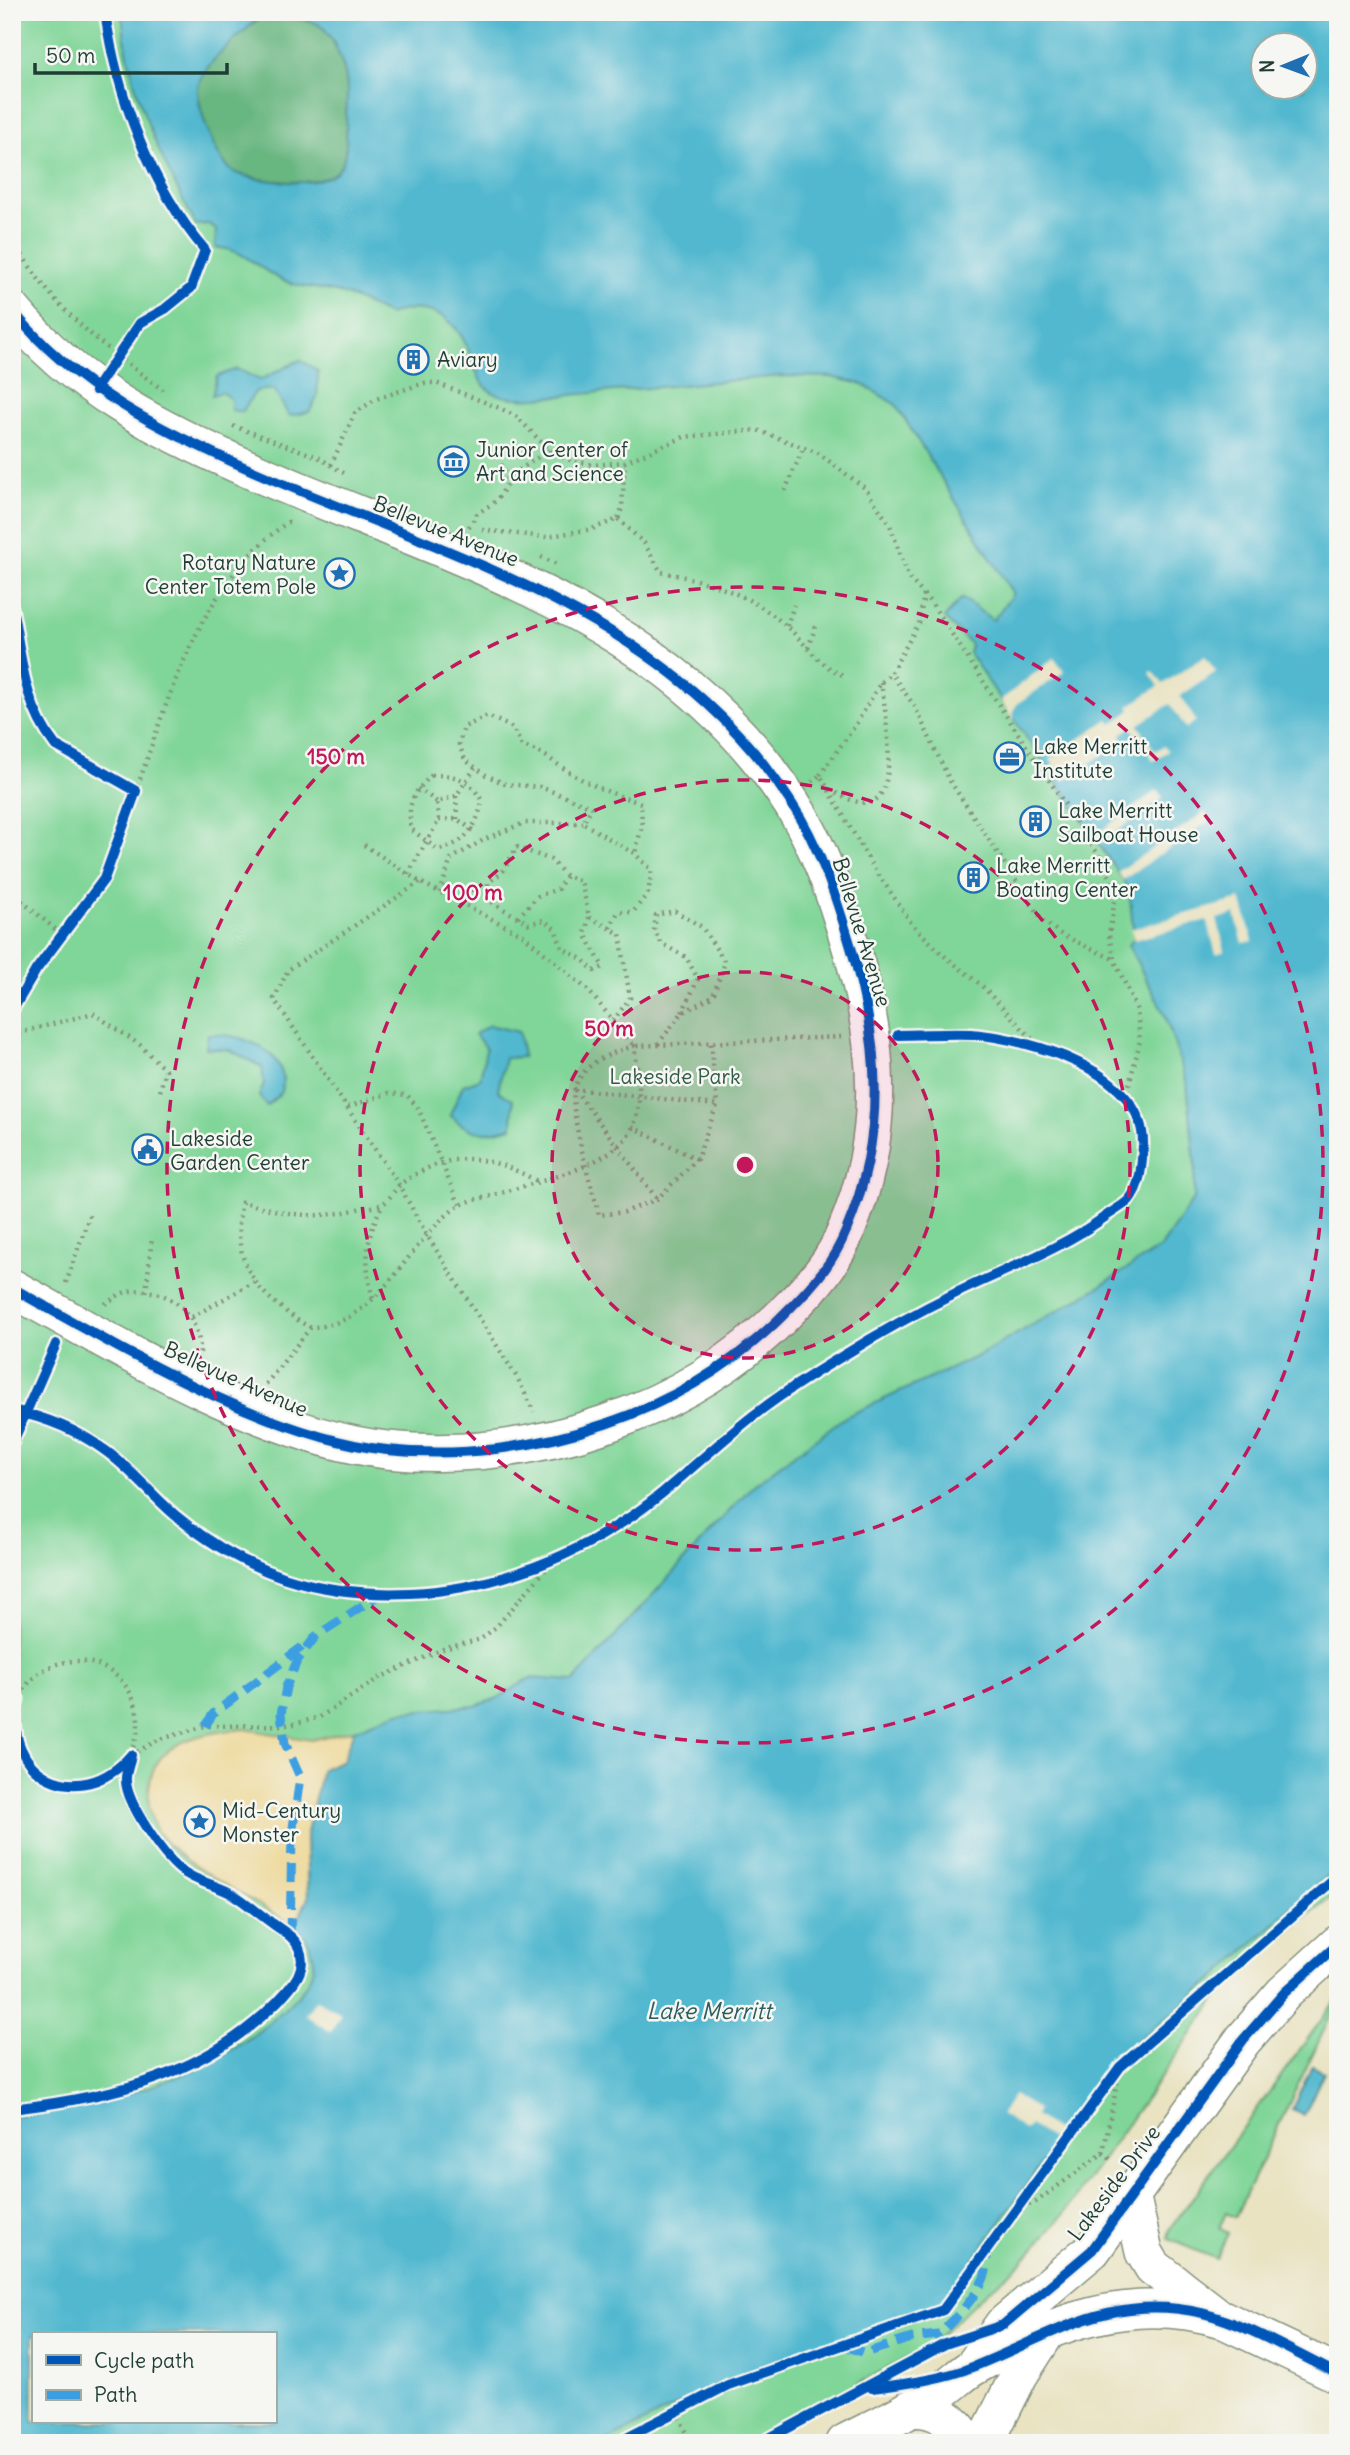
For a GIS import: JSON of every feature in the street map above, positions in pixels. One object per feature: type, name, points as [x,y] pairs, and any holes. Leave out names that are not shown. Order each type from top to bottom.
[{"type":"street","name":"Bellevue Avenue","points":[[12,310],[58,360],[95,390],[134,415],[234,463],[502,574],[601,622],[645,652],[731,728],[773,776],[796,809],[822,864],[860,977],[873,1035],[873,1136],[846,1231],[819,1280],[772,1329],[732,1361],[648,1407],[548,1441],[476,1451],[415,1452],[364,1447],[292,1427],[146,1360],[12,1287]]},
{"type":"street","name":"Lakeside Drive","points":[[973,2367],[1003,2325],[1092,2250],[1262,2017],[1307,1970],[1338,1944]]},
{"type":"street","points":[[1131,2194],[1144,2252],[1153,2266],[1222,2319],[1338,2374]]},
{"type":"street","points":[[985,2443],[1019,2375],[1071,2299],[1092,2250]]},
{"type":"street","name":"Lakeside Drive","points":[[845,2443],[910,2409],[973,2367],[1046,2332],[1113,2310],[1158,2308],[1202,2313],[1222,2319]]},
{"type":"street","points":[[910,2409],[921,2408],[937,2412],[952,2422],[968,2443]]},
{"type":"path","points":[[95,390],[140,323],[165,309],[191,288],[205,250],[165,193],[149,160],[128,110],[104,12]]},
{"type":"path","points":[[12,236],[39,282],[59,307],[172,397]]},
{"type":"path","points":[[331,465],[355,413],[376,399],[424,383],[436,383],[502,409],[517,417],[550,450],[565,459],[594,465],[625,463],[684,437],[730,430],[757,430],[804,446],[833,461],[864,488],[890,525],[909,578],[924,594],[1106,866],[1115,899],[1109,935],[1114,959],[1137,1010],[1140,1041],[1129,1102]]},
{"type":"path","points":[[222,420],[289,445],[343,472]]},
{"type":"path","points":[[785,491],[804,446]]},
{"type":"path","points":[[550,450],[525,465],[508,481],[496,501],[477,514],[469,529],[545,537],[592,529],[618,519],[622,508],[625,463]]},
{"type":"path","points":[[501,464],[508,481]]},
{"type":"path","points":[[618,519],[644,543],[661,572],[698,579],[732,591],[786,626],[823,666],[843,675]]},
{"type":"path","points":[[12,607],[22,675],[32,707],[47,734],[55,745],[136,792],[165,708],[210,609],[247,554],[288,522],[292,524]]},
{"type":"path","points":[[811,783],[820,775],[855,726],[881,682],[891,673],[919,623],[924,594]]},
{"type":"path","points":[[786,626],[794,606]]},
{"type":"path","points":[[808,648],[816,626]]},
{"type":"path","points":[[891,673],[915,707],[950,781],[1042,920],[1062,935],[1114,959]]},
{"type":"path","points":[[829,790],[858,802],[871,802],[878,797],[886,780],[889,759],[881,682]]},
{"type":"path","points":[[583,823],[592,807],[540,787],[505,784],[465,760],[459,744],[464,727],[488,716],[513,728],[522,746],[542,751],[556,764],[601,790],[641,803],[642,825],[635,854]]},
{"type":"path","points":[[457,820],[456,796],[475,768]]},
{"type":"path","points":[[432,775],[455,775],[472,784],[482,801],[473,830],[452,847],[438,850],[426,843],[411,829],[408,808],[413,792],[418,788],[432,775]]},
{"type":"path","points":[[820,775],[872,866],[912,924],[942,954],[981,985],[1048,1051]]},
{"type":"path","points":[[408,874],[439,820],[437,802],[418,788]]},
{"type":"path","points":[[437,802],[456,796]]},
{"type":"path","points":[[439,820],[457,820],[473,830]]},
{"type":"path","points":[[440,893],[451,859],[485,839],[524,823],[583,823],[635,854],[652,870],[648,893],[633,912],[618,912],[610,928]]},
{"type":"path","points":[[364,845],[420,882],[523,935],[587,990],[634,1046],[642,1097],[632,1127],[618,1146],[587,1164],[460,1206],[373,1298],[345,1319],[328,1327],[311,1327],[279,1306],[254,1282],[241,1257],[237,1224],[242,1202],[289,1214],[324,1217],[384,1203]]},
{"type":"path","points":[[517,847],[551,860],[566,876],[581,881],[589,917],[585,934],[603,967],[594,971],[582,959],[562,948],[555,929],[544,920],[529,924],[488,900],[488,883],[503,871],[517,847]]},
{"type":"path","points":[[518,918],[538,896],[558,889],[566,876]]},
{"type":"path","points":[[420,882],[288,970],[274,999],[399,1185],[428,1237],[518,1379],[548,1441]]},
{"type":"path","points":[[12,903],[17,897],[62,935]]},
{"type":"path","points":[[658,1044],[682,1013],[698,978],[686,957],[662,944],[654,931],[656,915],[675,911],[702,927],[725,962],[713,996],[682,1013]]},
{"type":"path","points":[[589,917],[620,934],[630,998],[613,1021]]},
{"type":"path","points":[[12,1035],[93,1013],[140,1045],[164,1070],[160,1092]]},
{"type":"path","points":[[711,1041],[718,1105],[697,1159],[657,1199],[625,1212],[599,1215],[573,1110],[574,1089],[586,1070],[606,1054],[634,1046],[658,1044],[711,1041],[845,1036]]},
{"type":"path","points":[[1019,1043],[1048,1051]]},
{"type":"path","points":[[1116,1088],[1129,1102]]},
{"type":"path","points":[[574,1089],[718,1105]]},
{"type":"path","points":[[574,1089],[657,1199]]},
{"type":"path","points":[[348,1107],[389,1093],[407,1095],[418,1108],[460,1206]]},
{"type":"path","points":[[632,1127],[697,1159]]},
{"type":"path","points":[[373,1298],[366,1267],[367,1251],[375,1219],[399,1185],[441,1162],[472,1159],[497,1162],[537,1181]]},
{"type":"path","points":[[66,1283],[90,1214]]},
{"type":"path","points":[[146,1292],[152,1238]]},
{"type":"path","points":[[192,1317],[254,1282]]},
{"type":"path","points":[[105,1304],[128,1291],[156,1292],[180,1304],[192,1317],[200,1353]]},
{"type":"path","points":[[265,1385],[311,1327]]},
{"type":"path","points":[[12,1444],[31,1415],[56,1344]]},
{"type":"path","points":[[12,1410],[31,1415]]},
{"type":"path","points":[[526,1570],[553,1562],[564,1555]]},
{"type":"path","points":[[131,1755],[137,1740],[137,1708],[129,1690],[117,1675],[100,1665],[81,1660],[61,1662],[44,1670],[15,1698],[14,1723],[19,1747],[35,1771],[52,1781],[71,1786],[91,1784],[109,1777],[131,1755],[158,1740],[205,1726],[290,1725],[320,1717],[379,1678],[443,1649],[481,1639],[497,1626],[553,1562]]},
{"type":"path","points":[[615,2443],[766,2369],[943,2309],[1120,2067],[1338,1876]]},
{"type":"path","points":[[12,2109],[64,2103],[145,2083],[211,2055],[248,2030],[296,1982],[303,1962],[299,1945],[290,1936]]},
{"type":"path","points":[[1015,2211],[1036,2202],[1103,2153],[1120,2067]]},
{"type":"path","points":[[1103,2153],[1110,2159]]},
{"type":"path","points":[[676,2411],[692,2443]]},
{"type":"green space","name":"Lakeside Park","points":[[12,12],[1338,12],[1338,1892],[1284,1933],[1224,1988],[1063,2215],[1019,2265],[973,2304],[930,2346],[747,2443],[12,2443],[12,259],[17,255],[12,247]]},
{"type":"green space","points":[[260,17],[314,22],[330,36],[337,49],[347,86],[346,149],[341,166],[334,174],[308,182],[260,179],[236,173],[229,168],[215,148],[201,109],[198,88],[201,79],[223,50]]},
{"type":"green space","points":[[1338,1997],[1338,2007],[1335,2007],[1235,2217],[1226,2213],[1219,2228],[1228,2233],[1216,2259],[1168,2239],[1170,2229]]},
{"type":"sand","points":[[244,1729],[311,1740],[354,1730],[343,1760],[306,1837],[308,1898],[295,1927],[181,1856],[156,1829],[149,1810],[151,1777],[165,1753],[176,1745],[203,1735]]},
{"type":"water","name":"Lake Merritt","points":[[122,12],[1338,12],[1338,1865],[1214,1979],[1118,2056],[942,2304],[924,2314],[771,2363],[701,2393],[604,2443],[12,2443],[12,2117],[90,2103],[167,2081],[237,2046],[269,2023],[298,1995],[309,1978],[313,1960],[309,1943],[295,1927],[308,1898],[306,1837],[322,1769],[343,1760],[354,1730],[398,1712],[475,1706],[498,1698],[530,1678],[574,1681],[754,1484],[845,1417],[978,1356],[1097,1288],[1161,1247],[1194,1198],[1195,1165],[1187,1083],[1165,1015],[1128,945],[1134,939],[1130,898],[1123,880],[969,653],[971,644],[944,618],[962,598],[993,620],[1013,594],[896,405],[862,384],[831,377],[781,376],[537,398],[512,398],[496,394],[485,386],[479,377],[462,337],[451,323],[441,316],[414,310],[389,314],[343,294],[284,281],[240,254],[215,248],[216,230],[209,224],[196,225],[158,148],[138,96],[125,41]],"holes":[[[260,17],[314,22],[323,28],[337,49],[347,92],[345,155],[334,174],[308,182],[276,181],[236,173],[222,159],[210,135],[199,97],[201,79],[206,69],[233,40]]]},
{"type":"water","points":[[300,360],[318,371],[317,398],[309,412],[289,416],[274,389],[256,391],[242,412],[231,410],[231,399],[221,392],[212,395],[217,376],[237,369],[260,380]]},
{"type":"water","points":[[489,1025],[519,1032],[523,1057],[505,1058],[498,1091],[513,1100],[512,1127],[478,1132],[465,1127],[450,1115],[463,1085],[480,1079],[486,1049],[475,1034]]},
{"type":"water","points":[[208,1034],[221,1034],[248,1041],[271,1055],[282,1077],[282,1092],[267,1106],[259,1096],[264,1084],[262,1067],[230,1050],[206,1048]]},
{"type":"water","points":[[1312,2066],[1324,2072],[1304,2115],[1292,2109]]},
{"type":"pier","points":[[1205,656],[1216,672],[1180,696],[1196,721],[1186,728],[1170,704],[1138,725],[1155,751],[1164,746],[1168,751],[1153,761],[1131,727],[1121,734],[1123,741],[1064,781],[1059,773],[1054,776],[1049,769],[1054,765],[1050,759],[1108,719],[1112,724],[1131,710],[1129,706],[1159,686],[1150,673],[1153,671],[1163,684]]},
{"type":"pier","points":[[1054,658],[1064,672],[1018,703],[1013,711],[1014,722],[1001,700]]},
{"type":"pier","points":[[1157,790],[1163,798],[1101,843],[1095,835]]},
{"type":"pier","points":[[1205,812],[1210,820],[1123,880],[1118,872]]},
{"type":"pier","points":[[1241,899],[1253,941],[1243,943],[1235,914],[1217,919],[1225,951],[1216,954],[1207,920],[1134,940],[1131,929]]},
{"type":"pier","points":[[316,2000],[341,2013],[331,2032],[305,2015]]},
{"type":"pier","points":[[1014,2094],[1038,2110],[1035,2116],[1061,2134],[1056,2142],[1030,2125],[1025,2130],[1001,2114]]},
{"type":"marked path","points":[[290,1936],[292,1835],[300,1777],[285,1743],[281,1714],[286,1687],[297,1661],[316,1636],[379,1595]]},
{"type":"marked path","points":[[205,1726],[213,1714],[302,1647]]},
{"type":"marked path","points":[[845,2346],[865,2353],[912,2338],[939,2335],[979,2287],[985,2276],[986,2254]]},
{"type":"cycle path","points":[[95,390],[140,323],[165,309],[191,288],[205,250],[168,197],[139,138],[118,75],[105,12]]},
{"type":"cycle path","points":[[12,310],[64,363],[92,385],[154,423],[253,471],[478,564],[550,598],[619,637],[684,683],[742,738],[792,804],[819,854],[845,926],[860,980],[868,1016],[875,1088],[868,1160],[859,1195],[836,1252],[808,1289],[752,1344],[706,1376],[658,1403],[606,1424],[552,1439],[497,1449],[442,1453],[387,1450],[340,1442],[292,1428],[194,1386],[12,1288]]},
{"type":"cycle path","points":[[12,607],[25,679],[44,729],[55,745],[136,791],[104,879],[36,970],[12,1011]]},
{"type":"cycle path","points":[[12,1410],[59,1425],[93,1442],[113,1456],[175,1515],[202,1535],[229,1553],[285,1578],[345,1591],[410,1593],[439,1591],[495,1580],[550,1561],[602,1535],[643,1508],[785,1392],[927,1308],[1073,1238],[1122,1206],[1133,1194],[1142,1159],[1139,1119],[1125,1097],[1105,1079],[1052,1052],[996,1037],[972,1034],[898,1035]]},
{"type":"cycle path","points":[[12,1444],[56,1344]]},
{"type":"cycle path","points":[[12,1696],[18,1699],[16,1726],[21,1749],[32,1766],[49,1778],[68,1784],[89,1782],[111,1773],[131,1755]]},
{"type":"cycle path","points":[[12,2109],[85,2098],[121,2089],[155,2079],[187,2065],[219,2048],[249,2027],[277,2002],[293,1984],[300,1971],[302,1956],[291,1937],[234,1895],[193,1878],[165,1853],[132,1803],[126,1778],[131,1755]]},
{"type":"cycle path","points":[[615,2443],[728,2385],[943,2310],[1120,2067],[1338,1876]]},
{"type":"cycle path","points":[[760,2443],[945,2344],[1003,2325],[1092,2250],[1243,2040],[1284,1993],[1338,1944]]},
{"type":"cycle path","points":[[872,2388],[950,2374],[1084,2320],[1139,2308],[1169,2308],[1219,2318],[1254,2332],[1338,2374]]},
{"type":"place","name":"Aviary","points":[[414,359]]},
{"type":"place","name":"Junior Center of Art and Science","points":[[453,461]]},
{"type":"place","name":"Rotary Nature Center Totem Pole","points":[[339,574]]},
{"type":"place","name":"Lake Merritt Institute","points":[[1010,758]]},
{"type":"place","name":"Lake Merritt Sailboat House","points":[[1035,822]]},
{"type":"place","name":"Lake Merritt Boating Center","points":[[973,877]]},
{"type":"place","name":"Lakeside Garden Center","points":[[147,1150]]},
{"type":"place","name":"Mid-Century Monster","points":[[199,1822]]}]
